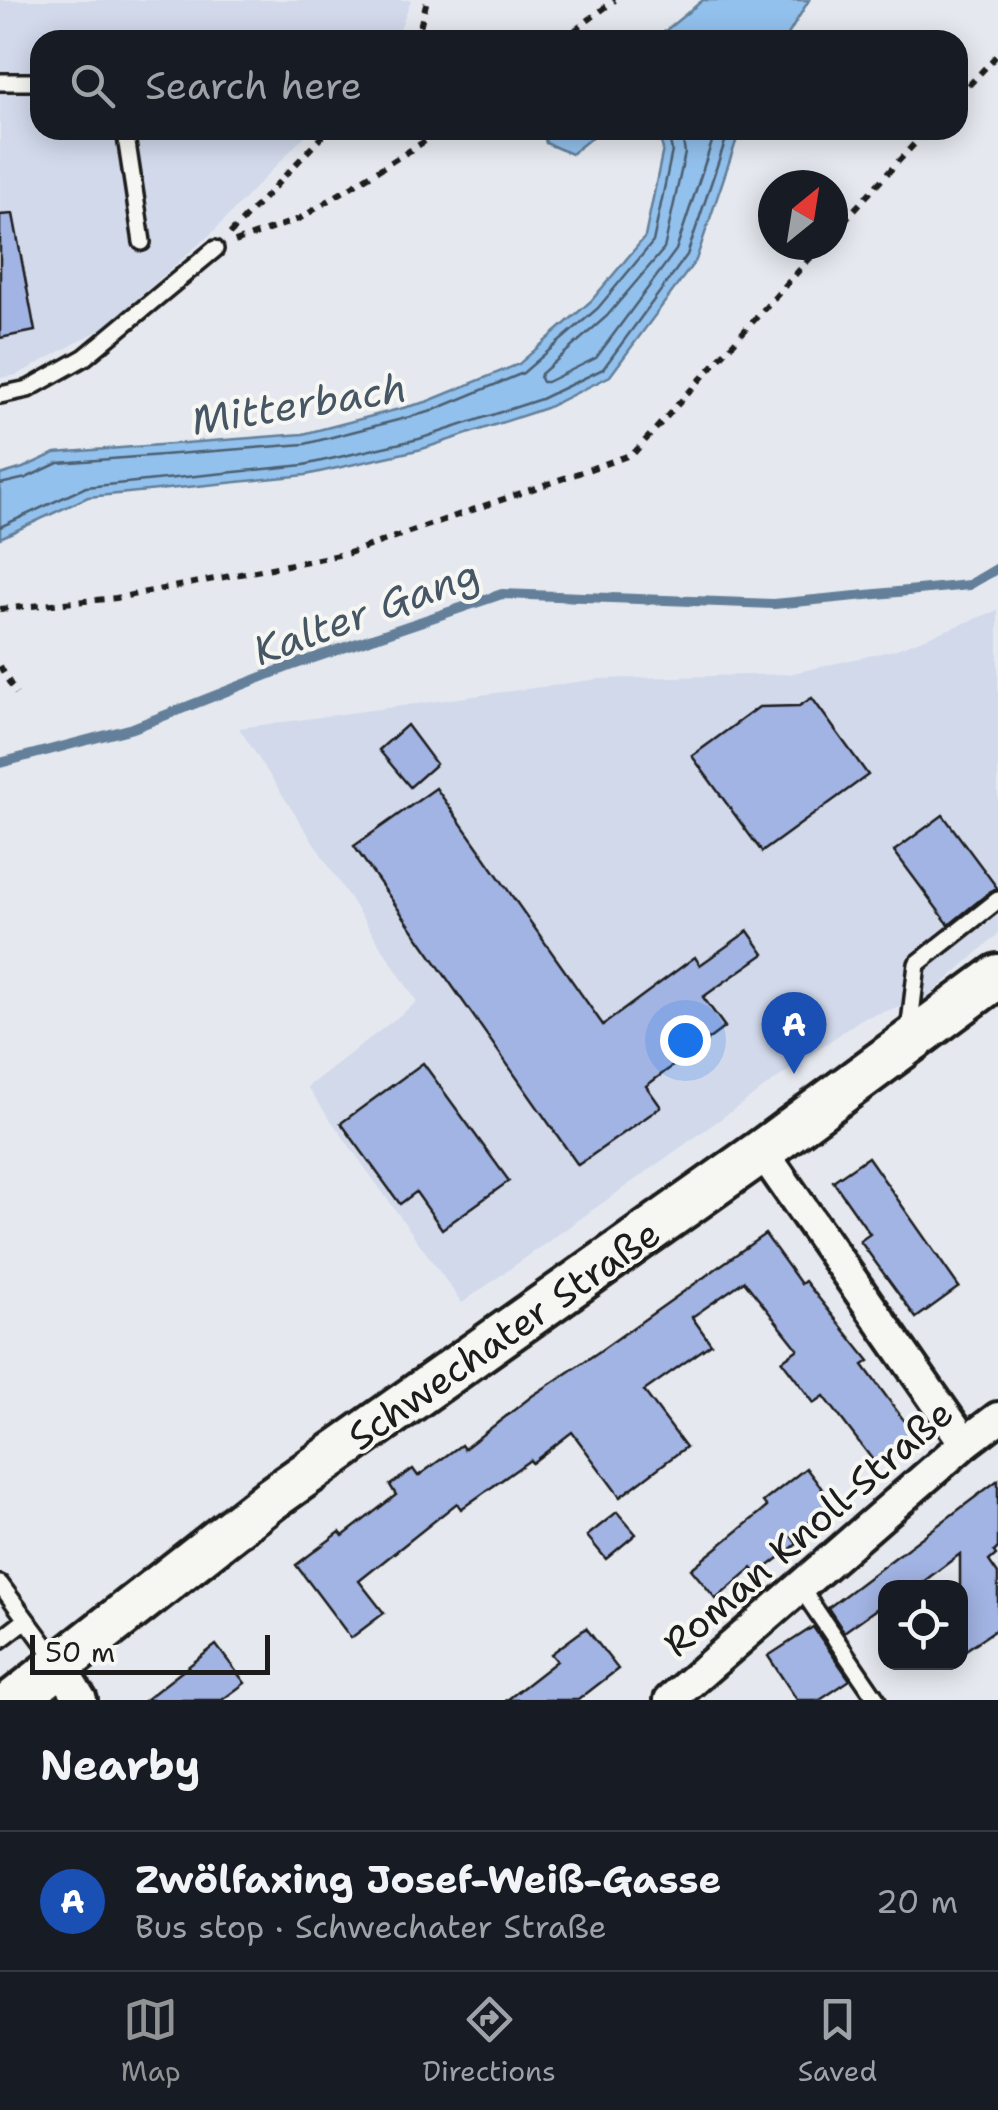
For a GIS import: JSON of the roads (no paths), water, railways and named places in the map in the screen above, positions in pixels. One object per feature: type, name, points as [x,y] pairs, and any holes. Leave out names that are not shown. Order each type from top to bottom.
[{"type":"main road","name":"Schwechater Straße","points":[[15,1700],[70,1682],[272,1499],[762,1151],[998,976]]},
{"type":"street","points":[[762,1151],[965,1443]]},
{"type":"street","name":"Roman Knoll-Straße","points":[[670,1700],[998,1418]]},
{"type":"lane","points":[[0,82],[30,82]]},
{"type":"lane","points":[[126,140],[142,242]]},
{"type":"lane","points":[[0,395],[28,388],[85,357],[215,250]]},
{"type":"lane","points":[[907,1043],[918,964],[998,900]]},
{"type":"lane","points":[[0,1584],[70,1682]]},
{"type":"lane","points":[[800,1586],[877,1700]]},
{"type":"lane","points":[[0,1640],[26,1620]]},
{"type":"water","points":[[703,0],[809,0],[791,30],[666,30]]},
{"type":"water","points":[[545,140],[588,140],[571,154]]},
{"type":"water","points":[[660,140],[737,140],[696,260],[610,376],[546,408],[422,449],[306,475],[88,497],[0,538],[0,475],[55,453],[303,434],[426,402],[519,364],[591,301],[645,237],[663,149]]},
{"type":"waterway","name":"Kalter Gang","points":[[0,763],[133,728],[290,666],[502,594],[774,604],[969,585],[998,568]]},
{"type":"place","name":"Zwölfaxing Josef-Weiß-Gasse","points":[[794,1074]]},
{"type":"water label","name":"Mitterbach","points":[[299,404]]}]
